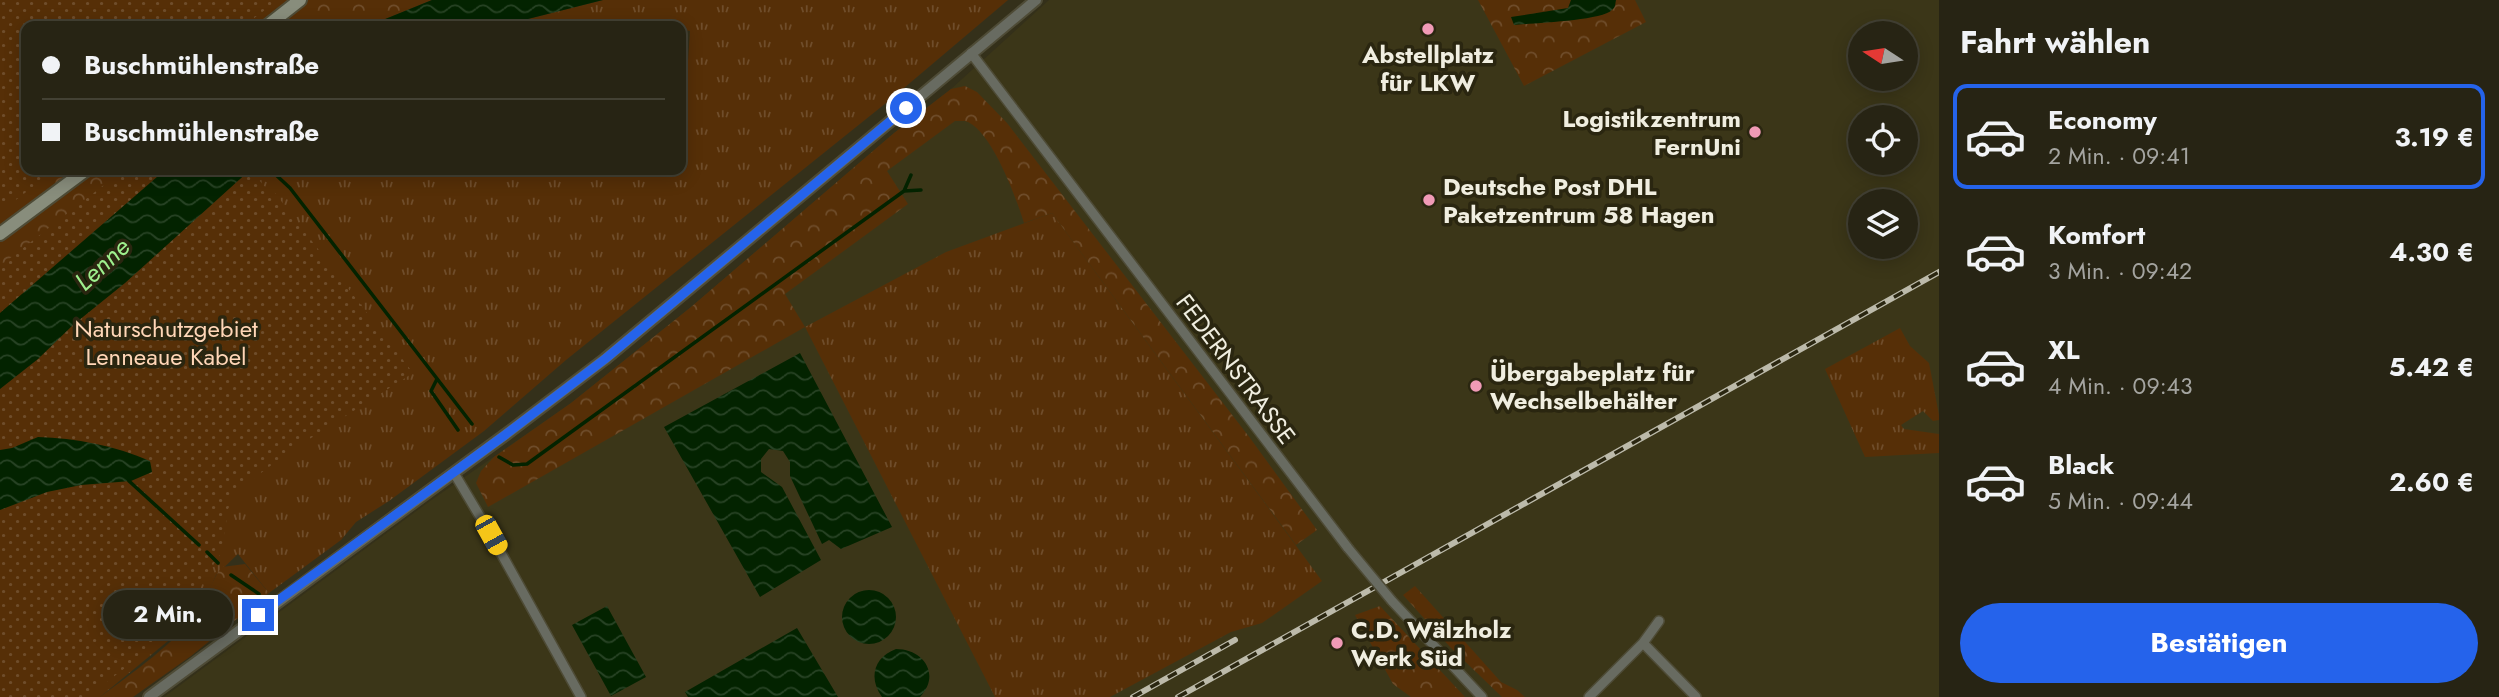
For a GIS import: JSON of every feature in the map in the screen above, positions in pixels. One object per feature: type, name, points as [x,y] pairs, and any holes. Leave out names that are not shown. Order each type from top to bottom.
[{"type":"main road","points":[[273,21],[300,0]]},
{"type":"main road","points":[[0,234],[79,175]]},
{"type":"street","points":[[149,697],[605,359],[1037,0]]},
{"type":"street","name":"FEDERNSTRASSE","points":[[971,53],[1348,548],[1392,601],[1482,697]]},
{"type":"street","points":[[454,473],[582,697]]},
{"type":"street","points":[[1589,697],[1643,643],[1659,621]]},
{"type":"street","points":[[1643,643],[1696,697]]},
{"type":"shaded area","points":[[1049,0],[1939,0],[1939,697],[164,697],[430,501],[571,403],[691,307],[894,133],[951,89]]},
{"type":"green space","points":[[0,0],[432,0],[380,21],[21,21],[21,175],[159,175],[0,313]]},
{"type":"green space","points":[[0,0],[278,0],[251,21],[21,21],[21,175],[48,175],[0,212]]},
{"type":"green space","points":[[603,0],[1008,0],[891,99],[566,360],[484,431],[356,522],[341,540],[269,593],[238,554],[216,575],[205,600],[185,627],[100,697],[0,697],[248,175],[686,175],[686,62],[690,31],[686,30],[686,21],[524,20]]},
{"type":"green space","points":[[1478,0],[1635,0],[1646,22],[1524,86]]},
{"type":"green space","points":[[965,86],[977,92],[1007,123],[1250,438],[1317,530],[1296,545],[1052,213],[1024,223],[1009,182],[993,150],[975,126],[965,121],[955,121],[887,171],[908,204],[785,294],[805,327],[488,507],[476,483],[481,471],[494,457],[571,403],[691,307],[894,133],[951,89]]},
{"type":"green space","name":"Naturschutzgebiet Lenneaue Kabel","points":[[117,175],[255,175],[264,186],[272,189],[413,373],[286,454],[237,491],[228,509],[222,552],[191,605],[175,626],[146,652],[87,697],[0,697],[0,266]]},
{"type":"green space","points":[[1052,213],[1322,581],[1262,623],[1231,632],[1110,697],[995,697],[805,327],[946,252]]},
{"type":"green space","points":[[1900,328],[1910,346],[1929,363],[1939,415],[1939,420],[1933,421],[1923,411],[1901,425],[1904,429],[1939,434],[1939,453],[1865,457],[1825,369]]},
{"type":"green space","points":[[245,564],[269,593],[191,656],[133,697],[100,697],[153,657],[178,634],[199,610],[222,567]]},
{"type":"green space","points":[[1415,586],[1501,682],[1525,697],[1502,697],[1450,647],[1403,595]]},
{"type":"green space","points":[[1380,606],[1465,697],[1411,697],[1393,684],[1355,615]]},
{"type":"water","points":[[432,0],[603,0],[523,21],[380,21]]},
{"type":"water","points":[[1571,0],[1616,0],[1612,10],[1595,17],[1514,25],[1511,17],[1568,8]]},
{"type":"water","name":"Lenne","points":[[159,175],[244,175],[125,283],[0,389],[0,313]]},
{"type":"water","points":[[800,353],[892,527],[841,549],[829,540],[822,544],[790,476],[790,462],[783,451],[769,449],[761,459],[761,472],[782,487],[821,560],[760,597],[664,427]]},
{"type":"water","points":[[38,437],[81,441],[123,451],[150,461],[152,472],[131,481],[81,485],[47,492],[0,510],[0,450]]},
{"type":"water","points":[[869,590],[888,598],[896,617],[888,636],[869,644],[850,636],[842,617],[850,598]]},
{"type":"water","points":[[607,606],[646,677],[611,696],[572,625]]},
{"type":"water","points":[[797,628],[838,697],[688,697],[685,692]]},
{"type":"water","points":[[896,649],[915,653],[926,665],[929,680],[920,697],[882,697],[878,690],[874,676],[878,663]]},
{"type":"waterway","points":[[276,175],[290,188],[472,424]]},
{"type":"waterway","points":[[499,457],[513,465],[527,464],[904,191],[911,175]]},
{"type":"waterway","points":[[904,191],[921,190]]},
{"type":"waterway","points":[[437,379],[431,391],[458,430]]},
{"type":"waterway","points":[[129,481],[199,545]]},
{"type":"waterway","points":[[207,552],[218,563]]},
{"type":"waterway","points":[[231,575],[259,594]]},
{"type":"railway","points":[[1178,697],[1939,272]]},
{"type":"railway","points":[[1133,697],[1235,640]]},
{"type":"place","name":"Abstellplatz für LKW","points":[[1428,29]]},
{"type":"place","name":"Logistikzentrum FernUni","points":[[1755,132]]},
{"type":"place","name":"Deutsche Post DHL Paketzentrum 58 Hagen","points":[[1429,200]]},
{"type":"place","name":"Übergabeplatz für Wechselbehälter","points":[[1476,386]]},
{"type":"place","name":"C.D. Wälzholz Werk Süd","points":[[1337,643]]},
{"type":"route","points":[[258,615],[605,359],[906,108]]}]
